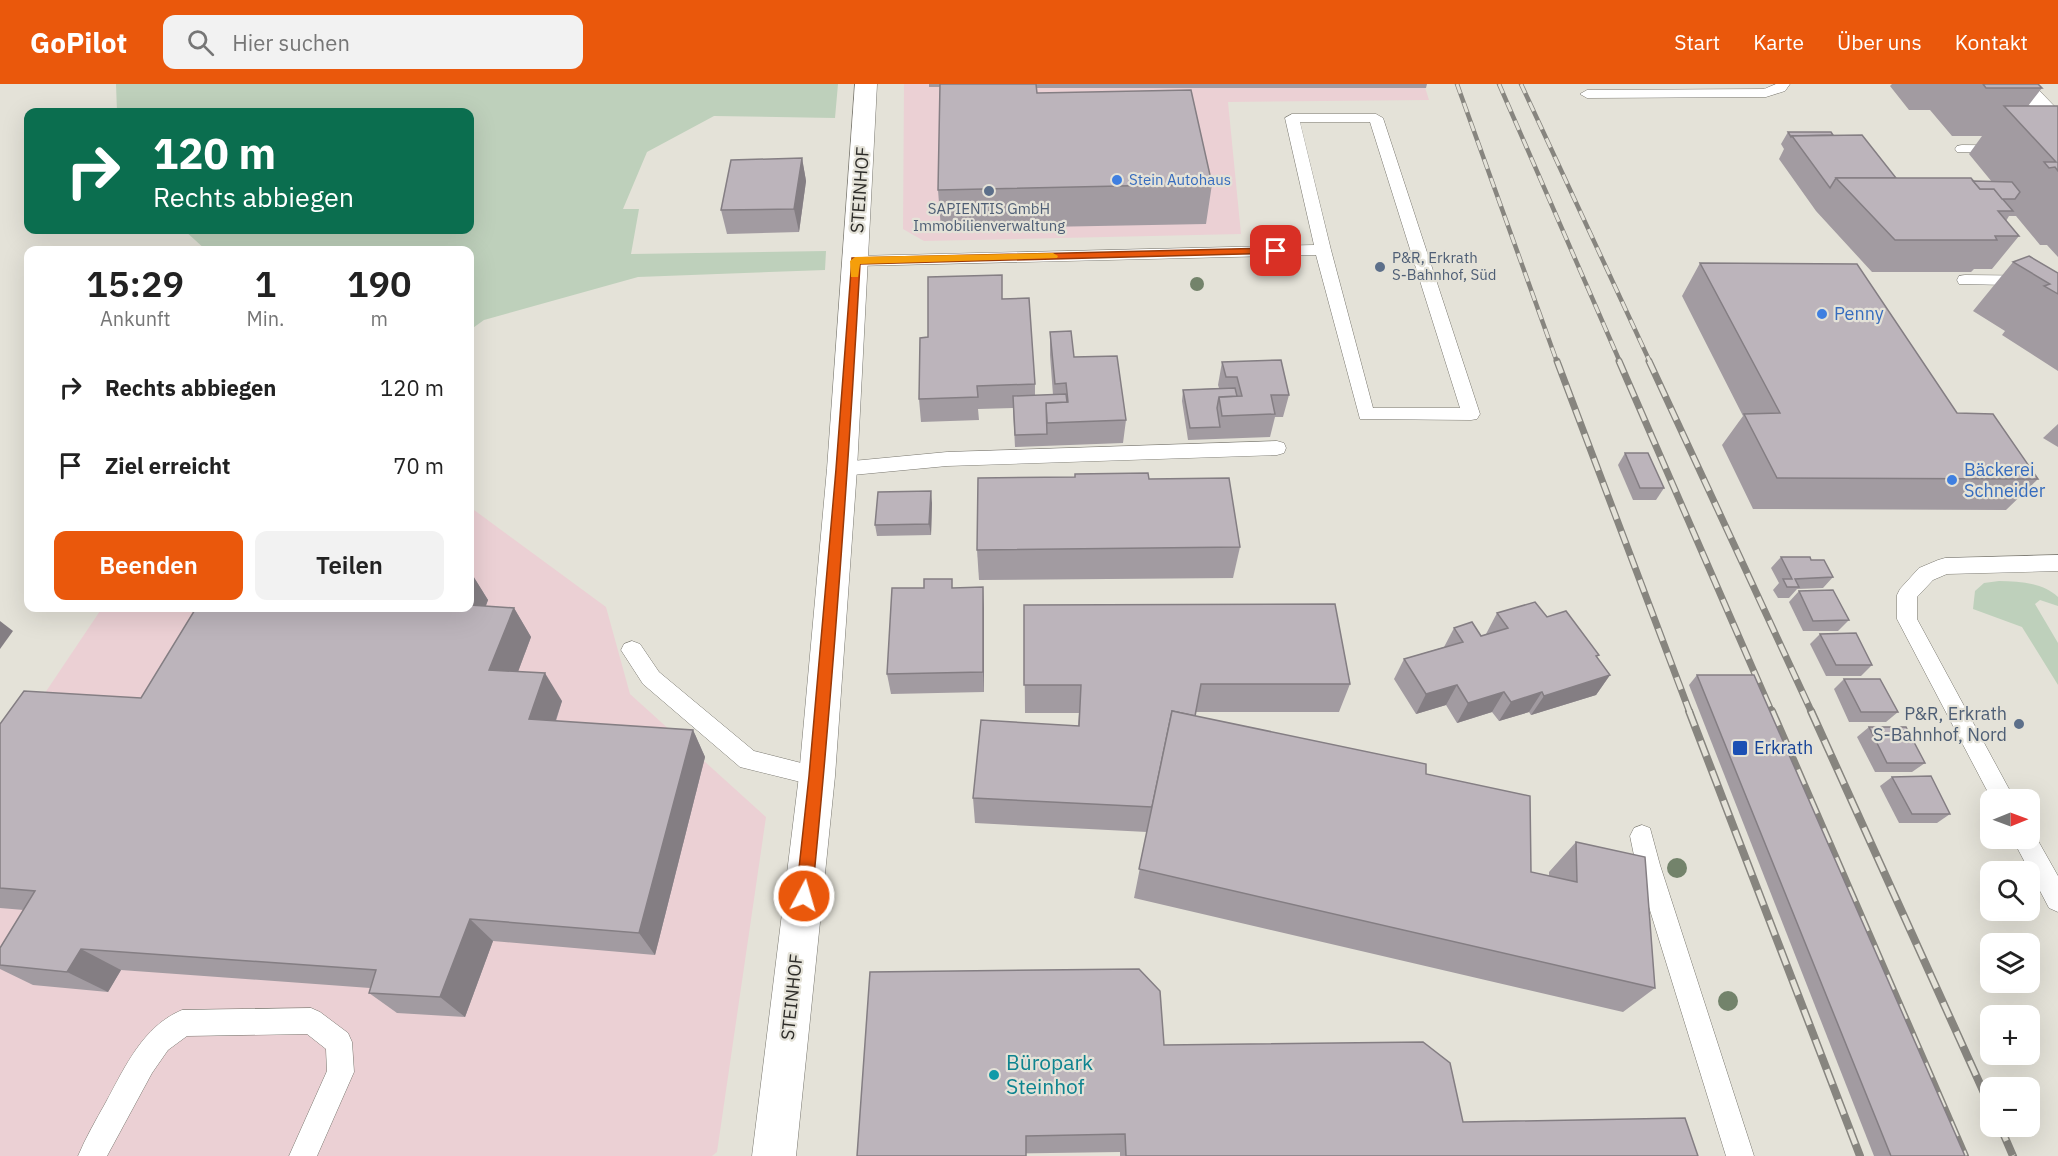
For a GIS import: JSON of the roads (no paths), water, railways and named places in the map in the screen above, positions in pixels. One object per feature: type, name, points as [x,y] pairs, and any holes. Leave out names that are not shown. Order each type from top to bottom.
[{"type":"street","name":"STEINHOF","points":[[774,1156],[817,776],[842,469],[866,84]]},
{"type":"street","points":[[2021,84],[2058,123]]},
{"type":"lane","points":[[1587,94],[1766,93],[1780,88],[1783,84]]},
{"type":"lane","points":[[1292,118],[1376,118],[1471,414],[1366,414],[1323,250],[1292,118]]},
{"type":"lane","points":[[1962,149],[2058,150]]},
{"type":"lane","points":[[855,261],[1323,250]]},
{"type":"lane","points":[[1965,280],[2058,281]]},
{"type":"lane","points":[[842,469],[947,459],[1277,448]]},
{"type":"lane","points":[[1998,789],[1907,619],[1907,595],[1926,574],[1945,566],[2058,562]]},
{"type":"lane","points":[[632,650],[651,678],[748,760],[817,776]]},
{"type":"lane","points":[[1642,836],[1683,978],[1740,1156]]},
{"type":"lane","points":[[2030,849],[2058,900]]},
{"type":"lane","points":[[92,1156],[142,1064],[159,1041],[182,1023],[311,1021],[339,1042],[341,1072],[303,1156]]},
{"type":"railway","points":[[1457,84],[1557,362]]},
{"type":"railway","points":[[1499,84],[1620,362]]},
{"type":"railway","points":[[1521,84],[1650,362]]},
{"type":"railway","points":[[1557,361],[1690,713]]},
{"type":"railway","points":[[1619,361],[1772,713]]},
{"type":"railway","points":[[1649,361],[1812,713]]},
{"type":"railway","points":[[1689,711],[1860,1156]]},
{"type":"railway","points":[[1772,711],[1965,1156]]},
{"type":"railway","points":[[1811,711],[1980,1084]]},
{"type":"railway","points":[[2005,1137],[2013,1156]]},
{"type":"place","name":"Stein Autohaus","points":[[1117,180]]},
{"type":"place","name":"SAPIENTIS GmbH Immobilienverwaltung","points":[[989,191]]},
{"type":"place","name":"P&R, Erkrath S-Bahnhof, Süd","points":[[1380,267]]},
{"type":"place","name":"Penny","points":[[1822,314]]},
{"type":"place","name":"Bäckerei Schneider","points":[[1952,480]]},
{"type":"place","name":"P&R, Erkrath S-Bahnhof, Nord","points":[[2019,724]]},
{"type":"place","name":"Erkrath","points":[[1740,748]]},
{"type":"place","name":"Büropark Steinhof","points":[[994,1075]]}]
